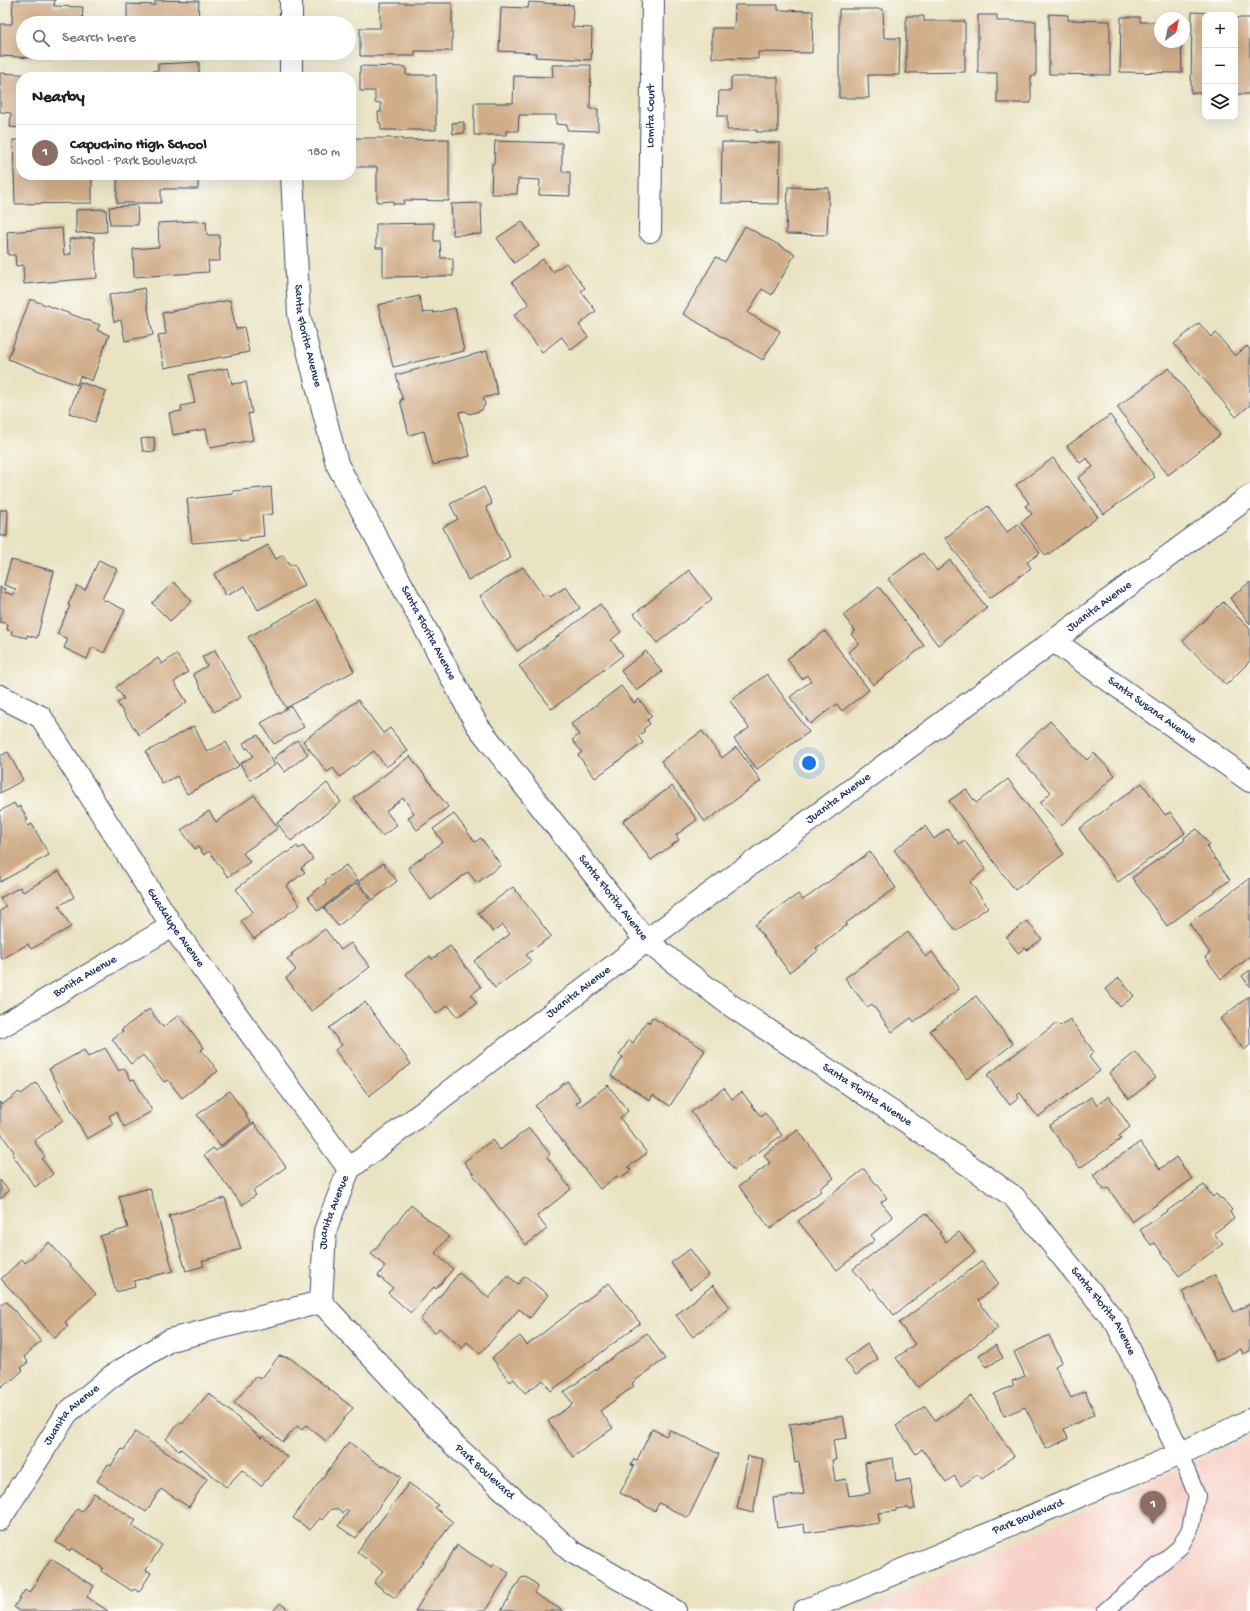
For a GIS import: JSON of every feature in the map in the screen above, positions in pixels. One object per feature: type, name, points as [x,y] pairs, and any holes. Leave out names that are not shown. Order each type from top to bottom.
[{"type":"street","points":[[291,0],[291,16]]},
{"type":"street","name":"Lomita Court","points":[[650,231],[653,0]]},
{"type":"street","points":[[291,60],[291,72]]},
{"type":"street","name":"Santa Florita Avenue","points":[[292,180],[299,315],[337,464],[477,726],[646,941],[730,1005],[910,1124],[1014,1197],[1117,1324],[1180,1454]]},
{"type":"street","name":"Juanita Avenue","points":[[0,1519],[67,1413],[112,1376],[170,1340],[321,1302],[325,1232],[349,1169],[646,941],[1250,496]]},
{"type":"street","name":"Santa Susana Avenue","points":[[1054,641],[1250,781]]},
{"type":"street","name":"Guadalupe Avenue","points":[[0,696],[41,717],[172,926],[349,1169]]},
{"type":"street","name":"Bonita Avenue","points":[[0,1027],[172,926]]},
{"type":"street","name":"Park Boulevard","points":[[321,1302],[452,1443],[571,1551],[675,1611]]},
{"type":"street","name":"Park Boulevard","points":[[804,1611],[1180,1454],[1250,1420]]},
{"type":"lane","points":[[1105,1611],[1180,1547],[1190,1529],[1197,1496],[1180,1454]]},
{"type":"shaded area","points":[[1250,1437],[1250,1611],[860,1611]]},
{"type":"building","points":[[13,0],[55,0],[54,6],[83,7],[82,16],[16,16],[16,57],[0,56],[0,24],[12,24]]},
{"type":"building","points":[[155,0],[199,1],[198,16],[127,16],[127,4],[155,5]]},
{"type":"building","points":[[529,2],[573,5],[572,27],[592,28],[591,60],[535,57],[536,53],[499,51],[501,7],[528,8]]},
{"type":"building","points":[[380,3],[452,3],[452,51],[415,51],[415,56],[360,56],[360,28],[380,28]]},
{"type":"building","points":[[735,5],[778,5],[778,10],[813,11],[812,53],[758,52],[758,59],[712,58],[712,28],[734,28]]},
{"type":"building","points":[[839,9],[883,9],[884,38],[900,38],[899,75],[868,75],[869,98],[839,98]]},
{"type":"building","points":[[1192,12],[1202,12],[1202,93],[1191,93]]},
{"type":"building","points":[[1049,14],[1068,15],[1068,20],[1110,21],[1110,75],[1049,74]]},
{"type":"building","points":[[978,15],[997,15],[997,21],[1036,21],[1036,76],[1031,76],[1031,103],[997,103],[997,73],[978,73]]},
{"type":"building","points":[[906,16],[924,16],[924,21],[965,21],[965,72],[906,73]]},
{"type":"building","points":[[1121,17],[1140,17],[1140,22],[1154,22],[1154,48],[1181,48],[1182,73],[1120,72]]},
{"type":"building","points":[[1238,18],[1250,18],[1250,94],[1238,94]]},
{"type":"building","points":[[199,62],[199,72],[152,72],[158,71],[158,64]]},
{"type":"building","points":[[552,65],[591,65],[590,109],[598,109],[598,131],[567,130],[567,125],[556,124],[556,115],[519,115],[518,131],[506,131],[506,135],[474,135],[474,103],[513,103],[514,76],[553,77]]},
{"type":"building","points":[[360,66],[406,67],[406,75],[436,75],[436,130],[381,130],[378,112],[381,112],[381,103],[375,103],[375,91],[360,91]]},
{"type":"building","points":[[0,73],[16,74],[16,128],[10,127],[11,113],[0,112]]},
{"type":"building","points":[[731,77],[778,77],[778,132],[727,130],[727,116],[718,116],[719,91],[731,91]]},
{"type":"building","points":[[464,122],[464,133],[453,134],[452,123]]},
{"type":"building","points":[[356,138],[402,138],[402,140],[449,139],[449,201],[404,200],[404,204],[393,204],[393,201],[377,202],[377,167],[356,167]]},
{"type":"building","points":[[13,140],[16,140],[16,180],[92,180],[92,203],[15,204]]},
{"type":"building","points":[[495,141],[562,143],[562,172],[570,172],[570,196],[539,195],[540,180],[518,179],[517,194],[491,194],[492,164],[494,164]]},
{"type":"building","points":[[722,142],[780,143],[779,204],[721,203]]},
{"type":"building","points":[[117,180],[198,180],[198,189],[161,189],[161,203],[117,203]]},
{"type":"building","points":[[788,187],[829,188],[827,235],[786,234]]},
{"type":"building","points":[[481,203],[482,234],[453,235],[451,204]]},
{"type":"building","points":[[137,205],[138,225],[110,225],[109,207]]},
{"type":"building","points":[[106,209],[107,232],[76,233],[76,210]]},
{"type":"building","points":[[206,221],[207,235],[219,235],[220,261],[208,261],[209,272],[134,277],[133,249],[159,247],[158,223]]},
{"type":"building","points":[[522,221],[539,246],[514,263],[497,238]]},
{"type":"building","points":[[434,223],[434,241],[440,241],[441,258],[453,258],[453,276],[383,277],[383,248],[376,248],[376,224]]},
{"type":"building","points":[[745,226],[795,254],[772,295],[762,289],[748,313],[780,331],[763,360],[683,314],[716,257],[725,262]]},
{"type":"building","points":[[62,228],[64,255],[71,254],[69,239],[94,237],[97,278],[24,284],[23,265],[16,266],[15,255],[8,255],[7,232]]},
{"type":"building","points":[[543,259],[553,272],[566,263],[585,288],[581,291],[596,311],[579,325],[588,337],[571,350],[562,337],[542,352],[514,315],[529,304],[512,282]]},
{"type":"building","points":[[144,288],[153,335],[125,341],[121,320],[114,322],[109,295]]},
{"type":"building","points":[[419,296],[423,313],[433,311],[434,313],[455,308],[464,351],[393,367],[378,305]]},
{"type":"building","points":[[30,299],[100,325],[97,330],[109,335],[92,381],[80,376],[77,385],[8,359]]},
{"type":"building","points":[[230,300],[236,329],[244,327],[249,352],[164,368],[158,335],[166,334],[162,313]]},
{"type":"building","points":[[1199,323],[1211,337],[1216,333],[1235,356],[1247,346],[1250,350],[1250,405],[1236,417],[1174,344]]},
{"type":"building","points":[[487,351],[498,394],[483,398],[485,404],[482,410],[470,414],[465,411],[459,412],[470,456],[433,465],[424,431],[409,435],[400,400],[403,400],[396,375]]},
{"type":"building","points":[[228,368],[232,384],[246,382],[252,413],[248,414],[253,440],[210,448],[206,429],[173,435],[169,413],[182,411],[181,406],[195,403],[189,375]]},
{"type":"building","points":[[1169,368],[1220,435],[1168,475],[1117,407]]},
{"type":"building","points":[[80,382],[106,391],[95,422],[69,413]]},
{"type":"building","points":[[1110,415],[1155,477],[1104,514],[1078,478],[1093,467],[1087,458],[1080,463],[1067,446]]},
{"type":"building","points":[[154,437],[155,452],[143,451],[141,439]]},
{"type":"building","points":[[1053,458],[1098,517],[1046,556],[1021,523],[1032,514],[1025,506],[1029,503],[1016,485]]},
{"type":"building","points":[[271,487],[273,514],[262,515],[264,536],[248,538],[248,540],[240,541],[240,539],[192,543],[187,499],[233,494],[233,491]]},
{"type":"building","points":[[484,487],[492,504],[486,507],[511,558],[468,580],[443,527],[458,519],[450,504]]},
{"type":"building","points":[[988,506],[1007,532],[1018,524],[1040,553],[1027,562],[1031,568],[990,598],[945,538]]},
{"type":"building","points":[[0,510],[8,510],[7,536],[0,536]]},
{"type":"building","points":[[268,545],[276,559],[283,555],[290,566],[294,564],[305,585],[258,610],[245,586],[226,596],[214,574]]},
{"type":"building","points":[[923,553],[937,571],[950,560],[987,608],[938,645],[888,579]]},
{"type":"building","points":[[11,560],[54,571],[37,638],[27,635],[27,638],[11,634],[12,631],[7,630],[8,624],[0,622],[0,587],[5,589],[4,592],[14,595],[16,589],[4,585]]},
{"type":"building","points":[[99,560],[117,569],[102,599],[125,610],[104,653],[92,647],[87,659],[64,648],[68,639],[57,634],[70,606],[68,605],[77,586],[85,590]]},
{"type":"building","points":[[523,567],[543,596],[547,593],[550,597],[566,587],[580,608],[517,651],[480,596]]},
{"type":"building","points":[[689,570],[712,599],[657,643],[634,614]]},
{"type":"building","points":[[174,582],[192,601],[170,621],[152,603]]},
{"type":"building","points":[[1250,582],[1250,624],[1230,598]]},
{"type":"building","points":[[879,587],[924,646],[873,685],[848,652],[859,644],[851,634],[855,631],[843,615]]},
{"type":"building","points":[[316,600],[354,671],[286,708],[248,637]]},
{"type":"building","points":[[1223,602],[1250,629],[1250,661],[1226,685],[1183,641]]},
{"type":"building","points":[[600,604],[621,632],[611,640],[623,655],[552,709],[519,666]]},
{"type":"building","points":[[825,631],[869,690],[842,711],[837,704],[810,724],[790,697],[811,681],[807,675],[802,679],[787,659]]},
{"type":"building","points":[[215,650],[241,697],[214,712],[193,674],[207,666],[202,657]]},
{"type":"building","points":[[646,651],[662,672],[637,691],[621,671]]},
{"type":"building","points":[[176,654],[188,672],[174,682],[187,702],[139,735],[117,703],[124,699],[116,687],[158,658],[162,664]]},
{"type":"building","points":[[767,674],[809,732],[757,769],[734,739],[749,728],[730,701]]},
{"type":"building","points":[[621,686],[634,703],[639,699],[652,716],[647,720],[650,724],[643,729],[645,731],[638,736],[643,743],[595,778],[578,755],[582,752],[572,740],[579,735],[571,724]]},
{"type":"building","points":[[358,700],[383,733],[390,728],[408,751],[386,767],[374,751],[340,777],[333,768],[327,772],[303,741]]},
{"type":"building","points":[[291,706],[304,727],[274,744],[261,723]]},
{"type":"building","points":[[1050,721],[1087,760],[1094,753],[1115,775],[1061,826],[1040,803],[1051,792],[1015,754]]},
{"type":"building","points":[[194,726],[207,752],[226,742],[239,766],[187,794],[177,776],[162,784],[146,752]]},
{"type":"building","points":[[702,731],[722,758],[736,747],[761,781],[705,822],[661,761]]},
{"type":"building","points":[[258,735],[275,765],[250,780],[240,764],[253,756],[248,748],[246,749],[243,743]]},
{"type":"building","points":[[297,740],[308,754],[285,772],[274,758]]},
{"type":"building","points":[[8,752],[23,780],[0,793],[0,756]]},
{"type":"building","points":[[410,756],[448,807],[417,830],[408,818],[414,813],[403,798],[386,811],[397,825],[382,836],[354,798]]},
{"type":"building","points":[[1008,779],[1064,854],[1015,890],[949,801],[966,789],[976,803]]},
{"type":"building","points":[[327,783],[341,802],[291,841],[277,823]]},
{"type":"building","points":[[1142,783],[1165,815],[1170,812],[1185,833],[1118,882],[1079,829]]},
{"type":"building","points":[[672,786],[697,820],[676,835],[679,840],[651,860],[623,821]]},
{"type":"building","points":[[254,795],[278,828],[243,853],[250,862],[228,877],[209,851],[204,855],[198,847],[195,849],[181,830],[209,811],[216,822]]},
{"type":"building","points":[[14,803],[17,808],[20,806],[28,820],[25,821],[28,826],[32,824],[49,855],[0,882],[0,811]]},
{"type":"building","points":[[454,814],[475,842],[481,838],[501,865],[477,883],[468,872],[431,900],[408,868],[443,842],[433,829]]},
{"type":"building","points":[[925,826],[934,839],[947,829],[959,844],[964,840],[986,869],[970,882],[988,907],[956,931],[894,850]]},
{"type":"building","points":[[1197,829],[1209,844],[1206,846],[1230,880],[1167,926],[1132,878],[1185,840],[1184,838]]},
{"type":"building","points":[[297,846],[299,849],[303,846],[313,859],[301,868],[305,872],[286,886],[300,905],[254,939],[241,921],[253,912],[236,889],[286,852],[288,853]]},
{"type":"building","points":[[870,852],[896,888],[846,923],[847,925],[816,948],[818,951],[789,972],[755,925],[798,894],[803,900]]},
{"type":"building","points":[[383,863],[397,881],[373,900],[358,882]]},
{"type":"building","points":[[346,865],[358,880],[318,911],[308,897],[327,882],[325,880]]},
{"type":"building","points":[[59,871],[74,897],[59,906],[71,927],[31,949],[28,944],[2,959],[0,955],[0,911],[6,907],[0,898],[20,887],[23,892]]},
{"type":"building","points":[[1250,878],[1250,957],[1221,979],[1205,957],[1210,953],[1189,923]]},
{"type":"building","points":[[357,883],[371,900],[338,926],[324,908]]},
{"type":"building","points":[[513,887],[551,936],[526,955],[531,961],[495,988],[474,961],[510,934],[503,925],[493,932],[478,913]]},
{"type":"building","points":[[1027,921],[1042,939],[1027,950],[1025,948],[1018,953],[1006,937]]},
{"type":"building","points":[[325,929],[341,950],[351,943],[370,967],[311,1012],[286,978],[296,970],[287,959],[293,955],[291,954]]},
{"type":"building","points":[[908,932],[926,957],[932,952],[959,989],[914,1022],[911,1018],[892,1032],[872,1004],[867,1007],[845,978]]},
{"type":"building","points":[[450,946],[481,987],[471,995],[477,1003],[457,1017],[448,1005],[436,1014],[406,974],[430,956],[432,959]]},
{"type":"building","points":[[1250,970],[1250,987],[1242,976]]},
{"type":"building","points":[[1119,978],[1134,996],[1120,1007],[1106,989]]},
{"type":"building","points":[[976,996],[1013,1044],[967,1079],[930,1031]]},
{"type":"building","points":[[1249,996],[1250,1045],[1244,1050],[1220,1019]]},
{"type":"building","points":[[365,1002],[411,1064],[369,1096],[335,1050],[342,1045],[329,1028]]},
{"type":"building","points":[[149,1009],[163,1027],[179,1015],[204,1048],[201,1050],[218,1071],[182,1098],[168,1080],[164,1082],[143,1055],[131,1064],[112,1039],[123,1031],[121,1030]]},
{"type":"building","points":[[652,1017],[705,1050],[670,1106],[653,1095],[650,1100],[611,1076],[623,1057],[619,1055],[629,1040],[633,1043],[647,1021],[649,1023]]},
{"type":"building","points":[[1070,1019],[1094,1052],[1089,1057],[1100,1071],[1038,1117],[1020,1093],[1017,1095],[1019,1098],[1010,1105],[987,1075],[1057,1023],[1060,1026]]},
{"type":"building","points":[[105,1048],[119,1071],[124,1068],[131,1080],[134,1079],[152,1111],[124,1127],[116,1112],[109,1116],[113,1124],[87,1139],[49,1069],[84,1050],[88,1057]]},
{"type":"building","points":[[1136,1052],[1156,1078],[1129,1099],[1109,1073]]},
{"type":"building","points":[[567,1081],[581,1100],[576,1103],[579,1107],[608,1085],[628,1111],[620,1118],[647,1153],[628,1167],[631,1170],[619,1179],[617,1176],[600,1189],[535,1106]]},
{"type":"building","points":[[36,1083],[63,1120],[34,1141],[45,1157],[42,1159],[53,1174],[35,1187],[12,1154],[14,1152],[0,1132],[0,1102],[2,1105],[19,1092],[21,1094]]},
{"type":"building","points":[[724,1088],[732,1099],[742,1092],[761,1117],[765,1113],[782,1135],[734,1170],[691,1112]]},
{"type":"building","points":[[229,1091],[247,1115],[246,1117],[251,1123],[220,1146],[197,1115]]},
{"type":"building","points":[[1109,1096],[1130,1127],[1119,1136],[1121,1139],[1080,1168],[1049,1126],[1091,1097],[1097,1105]]},
{"type":"building","points":[[254,1123],[286,1167],[253,1191],[256,1195],[242,1205],[204,1155],[213,1148],[216,1151]]},
{"type":"building","points":[[529,1128],[550,1154],[547,1157],[571,1189],[537,1216],[547,1229],[526,1245],[464,1162],[492,1140],[500,1150]]},
{"type":"building","points":[[798,1130],[834,1178],[819,1189],[821,1191],[770,1229],[739,1186],[770,1163],[764,1155]]},
{"type":"building","points":[[1140,1142],[1160,1169],[1176,1157],[1192,1179],[1132,1222],[1108,1188],[1104,1190],[1093,1175]]},
{"type":"building","points":[[864,1169],[887,1198],[881,1202],[893,1217],[871,1235],[875,1240],[837,1270],[798,1221]]},
{"type":"building","points":[[0,1180],[9,1191],[0,1199]]},
{"type":"building","points":[[1204,1185],[1213,1197],[1216,1194],[1221,1199],[1222,1198],[1232,1210],[1230,1212],[1234,1219],[1214,1233],[1223,1244],[1179,1276],[1155,1243],[1151,1245],[1140,1230]]},
{"type":"building","points":[[150,1188],[173,1271],[134,1281],[135,1287],[116,1292],[100,1236],[128,1228],[119,1196]]},
{"type":"building","points":[[225,1198],[241,1249],[202,1261],[204,1266],[186,1271],[169,1216]]},
{"type":"building","points":[[411,1205],[449,1237],[435,1253],[453,1269],[436,1289],[434,1287],[411,1313],[388,1293],[393,1288],[378,1276],[385,1266],[371,1254]]},
{"type":"building","points":[[926,1213],[941,1232],[939,1233],[946,1242],[959,1232],[975,1252],[894,1315],[873,1288],[870,1290],[853,1269]]},
{"type":"building","points":[[49,1242],[96,1294],[65,1322],[68,1326],[55,1338],[1,1279],[22,1259],[25,1263]]},
{"type":"building","points":[[690,1249],[709,1275],[690,1289],[671,1263]]},
{"type":"building","points":[[982,1261],[999,1284],[978,1300],[998,1328],[918,1387],[896,1358],[915,1344],[899,1323]]},
{"type":"building","points":[[459,1273],[489,1298],[508,1276],[518,1284],[525,1276],[548,1295],[530,1318],[519,1309],[480,1354],[467,1342],[462,1348],[439,1328],[435,1333],[420,1320]]},
{"type":"building","points":[[1215,1275],[1234,1312],[1250,1304],[1250,1351],[1243,1354],[1241,1349],[1216,1361],[1182,1291]]},
{"type":"building","points":[[609,1283],[640,1323],[551,1391],[543,1380],[525,1393],[514,1379],[510,1382],[492,1358],[520,1336],[527,1345]]},
{"type":"building","points":[[713,1285],[730,1307],[693,1337],[676,1315]]},
{"type":"building","points":[[6,1301],[41,1341],[24,1357],[28,1362],[21,1368],[23,1370],[9,1383],[7,1382],[1,1387],[0,1306]]},
{"type":"building","points":[[647,1333],[665,1359],[632,1383],[634,1386],[600,1411],[613,1428],[573,1457],[548,1421],[573,1404],[564,1392]]},
{"type":"building","points":[[1049,1335],[1062,1362],[1055,1366],[1071,1398],[1085,1391],[1095,1414],[1064,1429],[1068,1439],[1046,1449],[1025,1407],[1004,1416],[994,1394],[1014,1385],[1012,1381],[1025,1376],[1014,1352]]},
{"type":"building","points":[[867,1344],[878,1359],[856,1375],[845,1360]]},
{"type":"building","points":[[996,1345],[1003,1358],[986,1367],[979,1355]]},
{"type":"building","points":[[279,1356],[290,1358],[353,1408],[326,1441],[306,1425],[302,1430],[297,1426],[283,1442],[234,1403],[256,1376],[261,1379]]},
{"type":"building","points":[[209,1393],[261,1438],[263,1436],[287,1457],[261,1486],[242,1470],[226,1487],[181,1449],[179,1451],[166,1439],[180,1422],[182,1424]]},
{"type":"building","points":[[971,1396],[1014,1456],[982,1479],[978,1474],[961,1486],[954,1476],[946,1482],[922,1449],[916,1454],[896,1426],[925,1406],[936,1421]]},
{"type":"building","points":[[843,1416],[847,1438],[833,1440],[836,1460],[832,1460],[835,1481],[846,1479],[849,1496],[870,1493],[865,1463],[893,1458],[896,1482],[910,1479],[915,1509],[908,1509],[908,1507],[896,1509],[896,1511],[878,1513],[880,1523],[805,1533],[804,1524],[777,1528],[773,1498],[804,1494],[799,1462],[795,1463],[789,1424]]},
{"type":"building","points":[[652,1429],[666,1436],[670,1430],[719,1454],[688,1518],[659,1503],[655,1511],[620,1493],[634,1466],[631,1465],[634,1459],[637,1460]]},
{"type":"building","points":[[135,1432],[207,1479],[189,1507],[161,1489],[146,1512],[97,1481],[108,1464],[111,1466],[122,1449],[124,1450]]},
{"type":"building","points":[[349,1442],[382,1467],[384,1465],[401,1477],[356,1538],[338,1526],[349,1511],[346,1509],[343,1513],[338,1509],[331,1509],[322,1520],[320,1518],[310,1530],[293,1518]]},
{"type":"building","points":[[748,1456],[763,1459],[753,1513],[737,1509]]},
{"type":"building","points":[[409,1483],[438,1505],[435,1508],[453,1522],[395,1598],[374,1583],[383,1571],[357,1552]]},
{"type":"building","points":[[94,1493],[136,1520],[132,1526],[162,1545],[146,1570],[151,1573],[139,1592],[134,1589],[132,1591],[101,1571],[103,1568],[72,1548],[70,1551],[56,1542],[77,1509],[82,1512]]},
{"type":"building","points":[[457,1545],[492,1567],[494,1564],[509,1573],[485,1611],[415,1611]]},
{"type":"building","points":[[51,1559],[94,1586],[87,1597],[108,1611],[19,1611],[14,1607],[25,1590],[29,1593]]},
{"type":"building","points":[[526,1577],[535,1583],[537,1588],[534,1593],[563,1611],[501,1611],[521,1578]]},
{"type":"building","points":[[280,1603],[290,1611],[273,1611]]},
{"type":"place","name":"Capuchino High School","points":[[1153,1524]]}]
